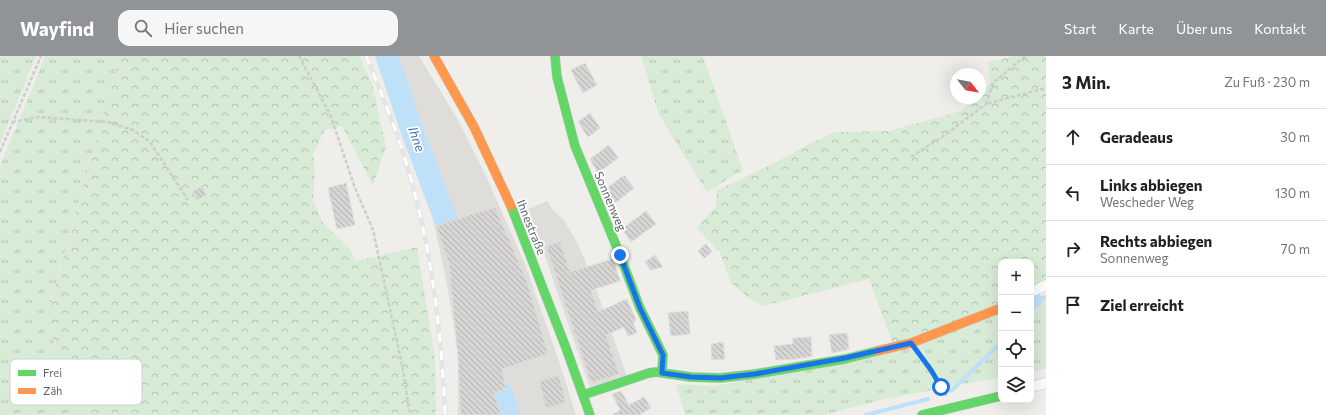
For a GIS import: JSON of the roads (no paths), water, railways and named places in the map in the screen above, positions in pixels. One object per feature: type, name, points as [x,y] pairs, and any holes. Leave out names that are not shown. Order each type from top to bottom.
[{"type":"street","name":"Ihnestraße","points":[[434,56],[474,127],[515,215],[590,415]]},
{"type":"street","name":"Sonnenweg","points":[[555,56],[557,77],[574,146],[620,255],[640,308],[663,355],[662,373]]},
{"type":"street","points":[[1034,291],[1046,285]]},
{"type":"street","points":[[583,395],[649,373],[720,378],[755,374],[845,358],[911,343],[998,309]]},
{"type":"street","points":[[1034,387],[1046,383]]},
{"type":"street","points":[[922,415],[998,397]]},
{"type":"waterway","name":"Ihne","points":[[387,56],[414,136],[446,221]]},
{"type":"waterway","points":[[1034,306],[1036,300],[1046,297]]},
{"type":"waterway","points":[[951,391],[998,346]]},
{"type":"waterway","name":"Ihne","points":[[501,393],[508,415]]},
{"type":"waterway","points":[[866,415],[928,399]]},
{"type":"railway","points":[[366,56],[398,138],[409,171],[420,215],[431,272],[439,329],[445,415]]}]
